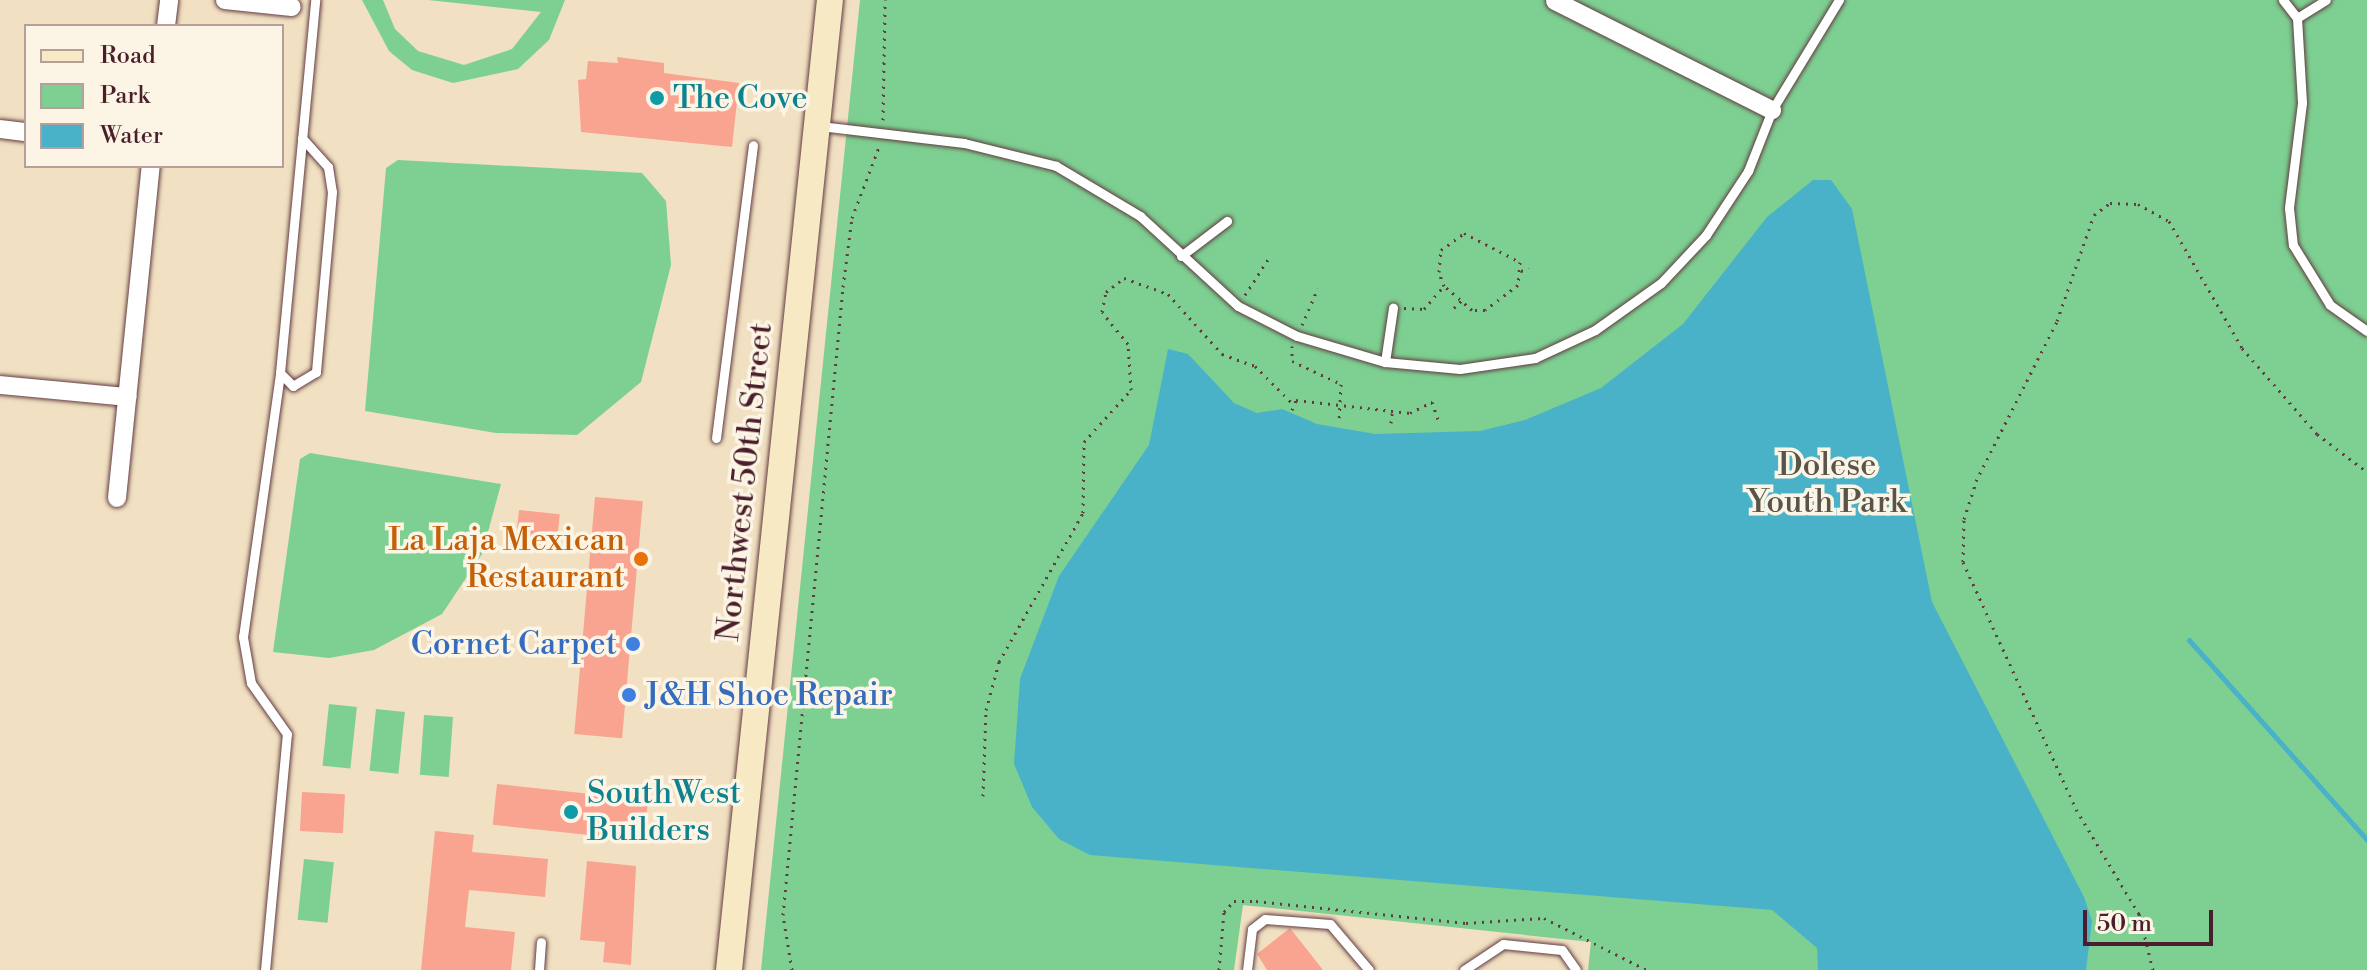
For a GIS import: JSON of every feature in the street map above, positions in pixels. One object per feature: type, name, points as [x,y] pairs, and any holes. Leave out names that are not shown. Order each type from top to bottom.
[{"type":"main road","name":"Northwest 50th Street","points":[[729,970],[830,0]]},
{"type":"street","points":[[166,24],[169,0]]},
{"type":"street","points":[[225,0],[292,7]]},
{"type":"street","points":[[1555,1],[1772,110]]},
{"type":"street","points":[[0,129],[24,132]]},
{"type":"street","points":[[117,498],[151,168]]},
{"type":"street","points":[[0,385],[127,397]]},
{"type":"lane","points":[[265,970],[287,734],[251,683],[243,637],[280,373],[315,0]]},
{"type":"lane","points":[[816,126],[964,143],[1056,166],[1140,216],[1238,306],[1297,336],[1385,362],[1460,369],[1535,358],[1595,330],[1661,283],[1706,235],[1748,171],[1772,110],[1839,0]]},
{"type":"lane","points":[[2283,0],[2297,18],[2302,103],[2289,208],[2293,245],[2330,305],[2367,331]]},
{"type":"lane","points":[[2297,18],[2326,0]]},
{"type":"lane","points":[[280,373],[293,386],[307,383],[319,358],[332,192],[328,167],[302,138]]},
{"type":"lane","points":[[716,438],[753,145]]},
{"type":"lane","points":[[1181,256],[1227,221]]},
{"type":"lane","points":[[1385,362],[1393,308]]},
{"type":"lane","points":[[1247,970],[1252,929],[1265,919],[1330,924],[1369,970]]},
{"type":"lane","points":[[539,970],[541,942]]},
{"type":"lane","points":[[1464,970],[1503,944],[1562,950],[1576,970]]},
{"type":"path","points":[[885,0],[885,113]]},
{"type":"path","points":[[792,970],[783,915],[843,287],[852,218],[879,147]]},
{"type":"path","points":[[2153,970],[2139,914],[2077,811],[1963,562],[1964,519],[1976,481],[2057,321],[2094,215],[2110,203],[2138,204],[2169,221],[2242,348],[2317,434],[2367,472]]},
{"type":"path","points":[[1393,308],[1424,309],[1444,286],[1441,250],[1464,233],[1515,255],[1521,271],[1518,285],[1485,310],[1472,310],[1464,298],[1444,286]]},
{"type":"path","points":[[1238,306],[1269,258]]},
{"type":"path","points":[[1521,271],[1529,269]]},
{"type":"path","points":[[983,796],[986,710],[999,662],[1083,513],[1084,442],[1131,390],[1128,344],[1102,312],[1106,292],[1124,278],[1168,294],[1222,354],[1255,366],[1293,407],[1340,406],[1392,413],[1432,402],[1438,419]]},
{"type":"path","points":[[1454,308],[1464,298]]},
{"type":"path","points":[[1339,418],[1340,406]]},
{"type":"path","points":[[1391,423],[1392,413]]},
{"type":"path","points":[[1219,970],[1224,912],[1234,901],[1466,923],[1544,918],[1647,970]]},
{"type":"green space","points":[[362,0],[383,0],[395,29],[418,51],[464,65],[512,49],[541,12],[428,0],[565,0],[549,40],[518,69],[453,83],[412,70],[389,51]]},
{"type":"green space","name":"Dolese Youth Park","points":[[860,0],[2367,0],[2367,970],[1588,970],[1591,942],[1243,905],[1234,970],[761,970]]},
{"type":"green space","points":[[398,160],[642,173],[666,201],[671,265],[641,382],[577,435],[496,433],[365,411],[386,168]]},
{"type":"green space","points":[[310,453],[501,484],[482,554],[442,614],[374,650],[329,658],[273,652],[300,459]]},
{"type":"green space","points":[[329,704],[357,707],[350,769],[323,766]]},
{"type":"green space","points":[[376,709],[405,712],[398,774],[370,771]]},
{"type":"green space","points":[[424,715],[453,717],[449,777],[420,775]]},
{"type":"green space","points":[[304,859],[334,862],[327,923],[298,920]]},
{"type":"water","points":[[1813,180],[1831,180],[1852,209],[1932,602],[2084,897],[2092,921],[2086,970],[1818,970],[1817,948],[1772,910],[1090,855],[1059,839],[1032,807],[1014,764],[1020,679],[1059,576],[1149,445],[1168,349],[1188,354],[1234,403],[1257,413],[1282,409],[1317,424],[1375,434],[1480,431],[1525,420],[1601,388],[1683,324],[1767,217]]},
{"type":"building","name":"The Cove","points":[[617,57],[664,63],[664,73],[739,83],[732,147],[581,132],[578,80],[586,79],[588,61],[618,63]]},
{"type":"building","points":[[595,497],[643,501],[622,738],[574,734]]},
{"type":"building","points":[[519,510],[560,514],[556,547],[516,543]]},
{"type":"building","name":"SouthWest Builders","points":[[497,784],[648,800],[644,841],[493,825]]},
{"type":"building","points":[[302,792],[345,794],[343,833],[300,831]]},
{"type":"building","points":[[435,831],[474,835],[472,852],[548,859],[545,897],[469,890],[465,927],[515,932],[511,970],[421,970]]},
{"type":"building","points":[[587,861],[636,866],[631,965],[603,962],[605,942],[580,940]]},
{"type":"building","points":[[1290,928],[1323,970],[1267,970],[1257,954]]},
{"type":"waterway","points":[[2189,640],[2367,840]]},
{"type":"place","name":"The Cove","points":[[657,98]]},
{"type":"place","name":"La Laja Mexican Restaurant","points":[[641,559]]},
{"type":"place","name":"Cornet Carpet","points":[[633,644]]},
{"type":"place","name":"J&H Shoe Repair","points":[[629,695]]},
{"type":"place","name":"SouthWest Builders","points":[[571,812]]}]
